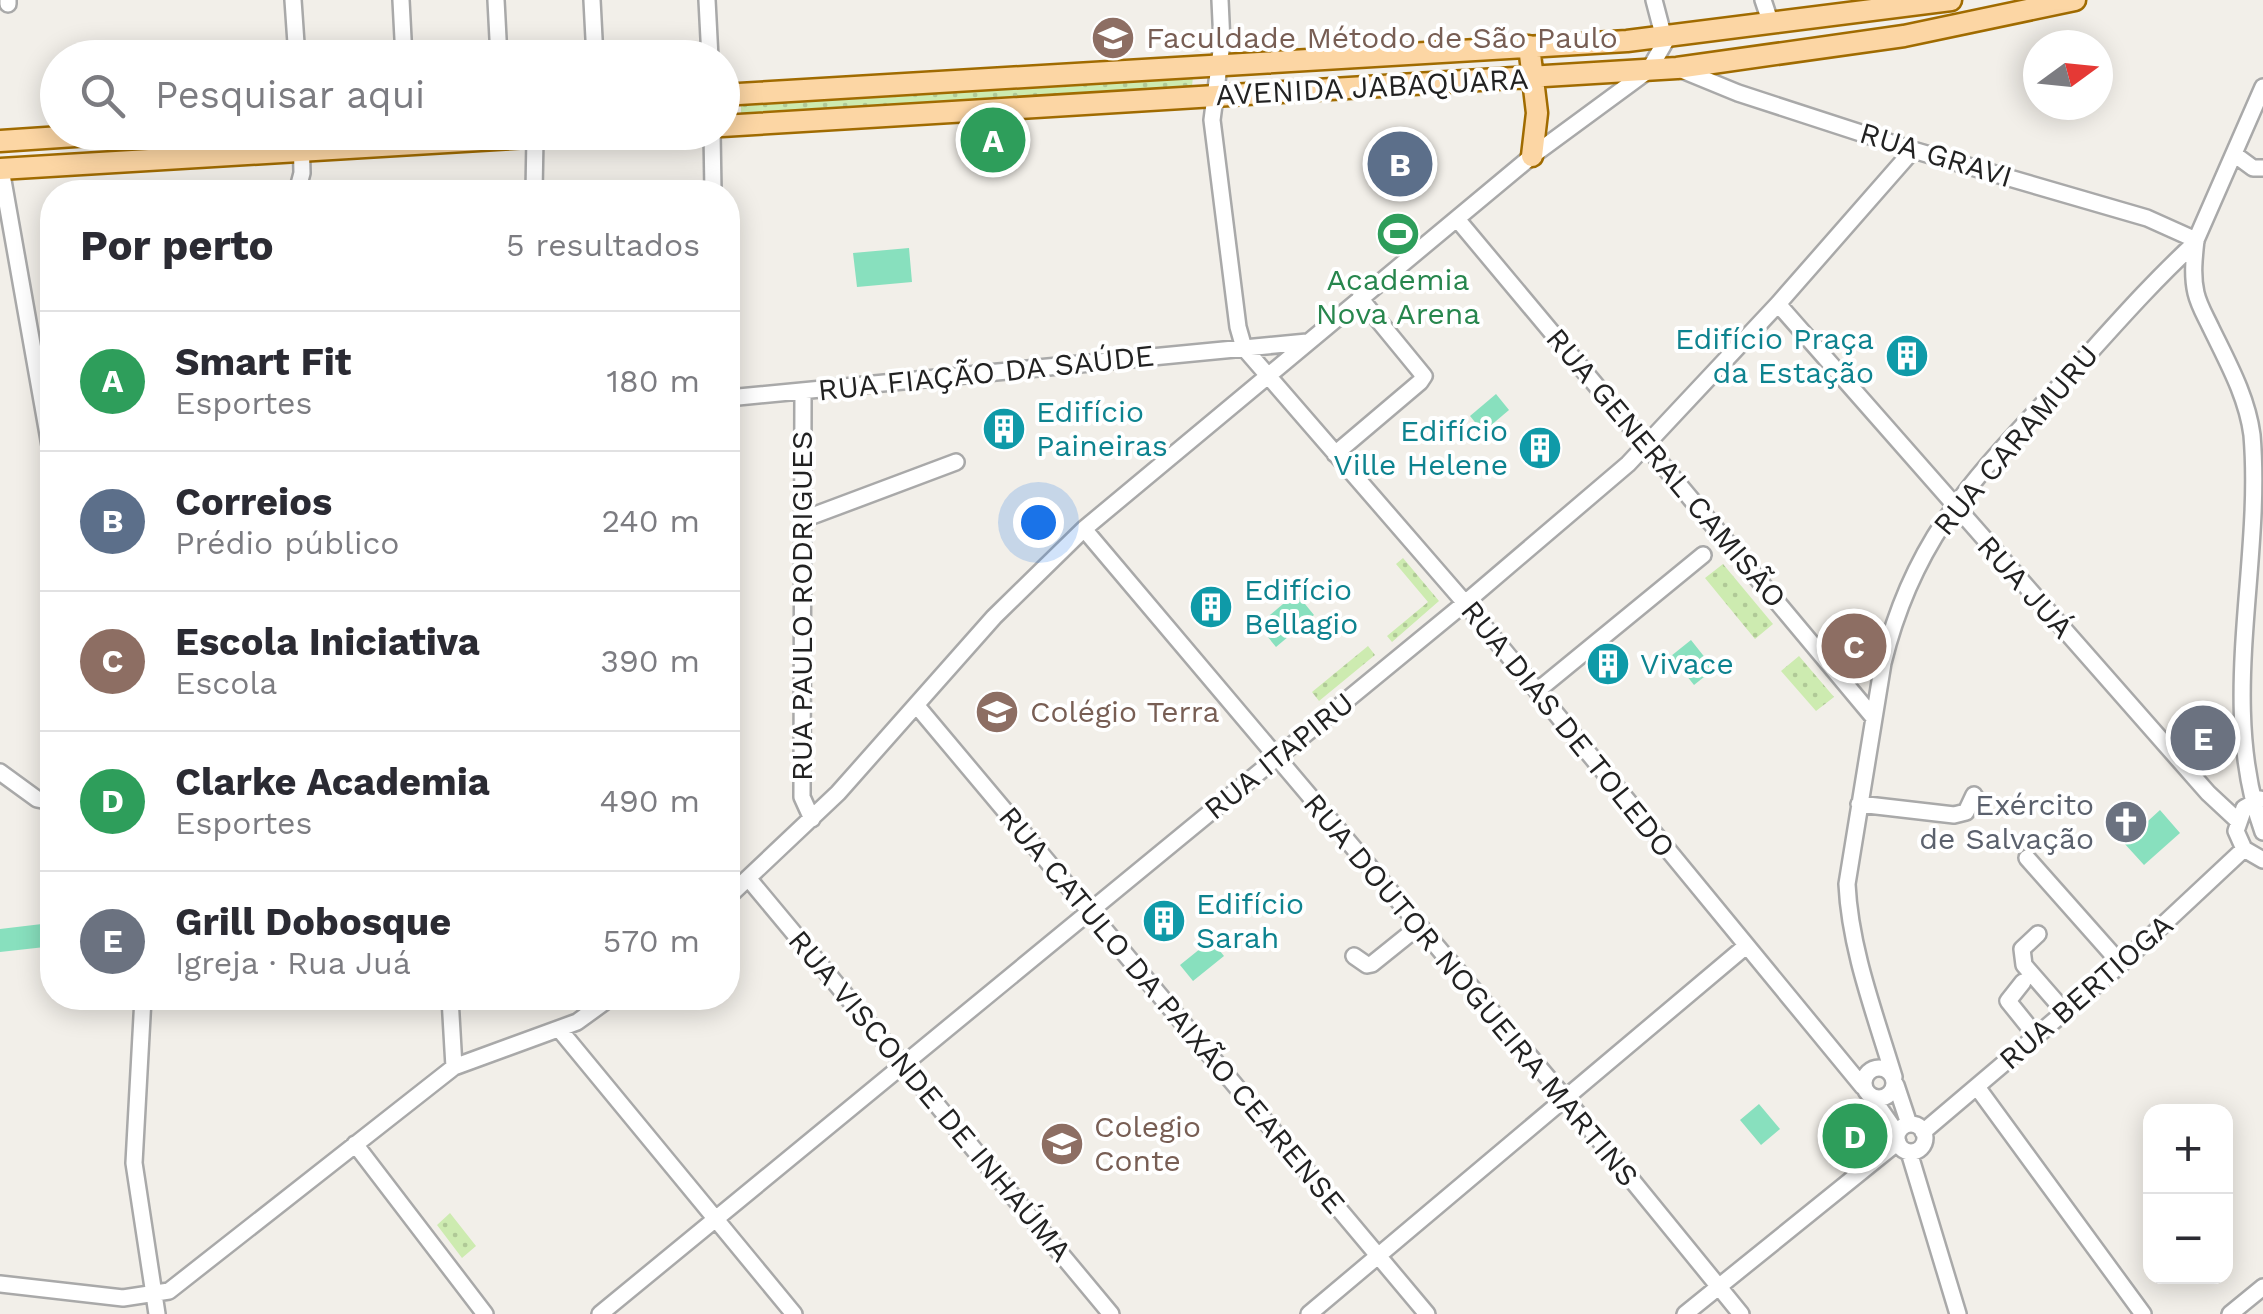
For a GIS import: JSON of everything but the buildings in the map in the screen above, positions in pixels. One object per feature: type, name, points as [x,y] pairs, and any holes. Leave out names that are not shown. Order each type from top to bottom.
[{"type":"main road","name":"AVENIDA JABAQUARA","points":[[740,95],[1666,37],[1950,0]]},
{"type":"main road","name":"AVENIDA JABAQUARA","points":[[740,125],[1678,68],[1904,36],[2075,0]]},
{"type":"main road","points":[[1529,46],[1538,113],[1532,156]]},
{"type":"main road","points":[[0,141],[40,138]]},
{"type":"main road","points":[[0,169],[212,150]]},
{"type":"street","points":[[293,0],[296,40]]},
{"type":"street","points":[[401,0],[403,40]]},
{"type":"street","points":[[496,0],[498,40]]},
{"type":"street","points":[[592,0],[594,40]]},
{"type":"street","points":[[707,0],[709,40]]},
{"type":"street","points":[[1220,0],[1222,43],[1212,97],[1217,169],[1238,324],[1248,353],[1251,388]]},
{"type":"street","points":[[740,886],[812,819],[994,618],[1084,529],[1532,156],[1649,70],[1666,37],[1654,0]]},
{"type":"street","points":[[1763,0],[1771,24]]},
{"type":"street","name":"RUA GRAVI","points":[[1678,68],[1738,94],[1913,150],[2147,218],[2196,241]]},
{"type":"street","points":[[2263,87],[2196,241],[2194,276],[2198,301],[2256,415],[2260,480],[2244,680],[2248,767],[2263,832]]},
{"type":"street","points":[[300,180],[301,150]]},
{"type":"street","points":[[534,150],[534,180]]},
{"type":"street","points":[[712,150],[713,180]]},
{"type":"street","name":"RUA ITAPIRU","points":[[600,1314],[1465,603],[1648,446],[1913,150]]},
{"type":"street","points":[[2234,154],[2253,168],[2263,168]]},
{"type":"street","points":[[0,169],[40,391]]},
{"type":"street","name":"RUA GENERAL CAMISÃO","points":[[1457,219],[1874,718]]},
{"type":"street","name":"RUA CARAMURU","points":[[1958,1314],[1863,974],[1848,903],[1847,884],[1859,804],[1891,630],[1915,567],[1953,506],[2150,286],[2196,241]]},
{"type":"street","points":[[1335,454],[1424,376],[1360,298]]},
{"type":"street","name":"RUA JUÁ","points":[[1778,304],[2208,793],[2237,820]]},
{"type":"street","name":"RUA FIAÇÃO DA SAÚDE","points":[[740,397],[1248,353],[1307,342]]},
{"type":"street","name":"RUA DIAS DE TOLEDO","points":[[1248,353],[1465,603],[1907,1136]]},
{"type":"street","name":"RUA PAULO RODRIGUES","points":[[803,391],[802,798],[812,819]]},
{"type":"street","points":[[804,519],[956,462]]},
{"type":"street","name":"RUA DOUTOR NOGUEIRA MARTINS","points":[[1084,529],[1565,1098],[1741,1314]]},
{"type":"street","points":[[1537,691],[1703,555]]},
{"type":"street","name":"RUA CATULO DA PAIXÃO CEARENSE","points":[[916,706],[1427,1314]]},
{"type":"street","points":[[0,772],[40,797]]},
{"type":"street","points":[[1859,804],[1954,815],[1966,812],[1974,795]]},
{"type":"street","points":[[2258,799],[2244,808],[2237,820],[2238,838],[2244,849],[2263,860]]},
{"type":"street","name":"RUA BERTIOGA","points":[[1685,1314],[1907,1136],[1977,1087],[2121,964],[2244,849]]},
{"type":"street","points":[[2027,858],[2121,964]]},
{"type":"street","name":"RUA VISCONDE DE INHAÚMA","points":[[748,878],[1112,1314]]},
{"type":"street","points":[[1354,956],[1366,965],[1372,964],[1418,927]]},
{"type":"street","points":[[2038,934],[2022,949],[2022,961],[2065,1012]]},
{"type":"street","points":[[1309,1314],[1746,946]]},
{"type":"street","points":[[2022,982],[2008,1001],[2037,1037]]},
{"type":"street","points":[[142,1010],[134,1162],[157,1314]]},
{"type":"street","points":[[451,1010],[454,1066]]},
{"type":"street","points":[[0,1284],[122,1298],[153,1295],[180,1284],[454,1066],[559,1030],[593,1010]]},
{"type":"street","points":[[559,1030],[794,1314]]},
{"type":"street","points":[[1874,1068],[1882,1068],[1895,1081],[1884,1098],[1867,1092],[1868,1072],[1874,1068]]},
{"type":"street","points":[[1977,1087],[2143,1314]]},
{"type":"street","points":[[355,1144],[485,1314]]},
{"type":"street","points":[[2230,1314],[2263,1288]]},
{"type":"green space","points":[[1193,77],[1192,86],[741,114],[741,106]]},
{"type":"green space","points":[[909,248],[912,282],[857,287],[853,253]]},
{"type":"green space","points":[[1496,394],[1509,410],[1483,432],[1470,416]]},
{"type":"green space","points":[[1403,558],[1439,601],[1392,642],[1387,636],[1428,602],[1396,564]]},
{"type":"green space","points":[[1723,564],[1773,624],[1755,639],[1705,578]]},
{"type":"green space","points":[[1296,593],[1314,615],[1276,647],[1258,625]]},
{"type":"green space","points":[[1691,640],[1714,669],[1694,685],[1671,656]]},
{"type":"green space","points":[[1368,646],[1375,655],[1319,701],[1312,692]]},
{"type":"green space","points":[[1799,656],[1834,697],[1816,711],[1781,671]]},
{"type":"green space","points":[[2160,810],[2180,833],[2144,865],[2124,843]]},
{"type":"green space","points":[[40,924],[40,948],[0,952],[0,929]]},
{"type":"green space","points":[[1211,940],[1224,956],[1193,981],[1180,965]]},
{"type":"green space","points":[[1759,1104],[1780,1129],[1761,1145],[1740,1120]]},
{"type":"green space","points":[[450,1213],[476,1246],[462,1258],[437,1225]]},
{"type":"place","name":"Faculdade Método de São Paulo","points":[[1113,38]]},
{"type":"place","name":"Smart Fit","points":[[993,140]]},
{"type":"place","name":"Correios","points":[[1400,164]]},
{"type":"place","name":"Academia Nova Arena","points":[[1398,234]]},
{"type":"place","name":"Edifício Praça da Estação","points":[[1907,356]]},
{"type":"place","name":"Edifício Paineiras","points":[[1004,429]]},
{"type":"place","name":"Edifício Ville Helene","points":[[1540,448]]},
{"type":"place","name":"Edifício Bellagio","points":[[1211,607]]},
{"type":"place","name":"Escola Iniciativa","points":[[1854,646]]},
{"type":"place","name":"Vivace","points":[[1608,664]]},
{"type":"place","name":"Colégio Terra","points":[[997,712]]},
{"type":"place","name":"Grill Dobosque","points":[[2203,738]]},
{"type":"place","name":"Exército de Salvação","points":[[2126,822]]},
{"type":"place","name":"Edifício Sarah","points":[[1164,921]]},
{"type":"place","name":"Clarke Academia","points":[[1855,1136]]},
{"type":"place","name":"Colegio Conte","points":[[1062,1144]]}]
